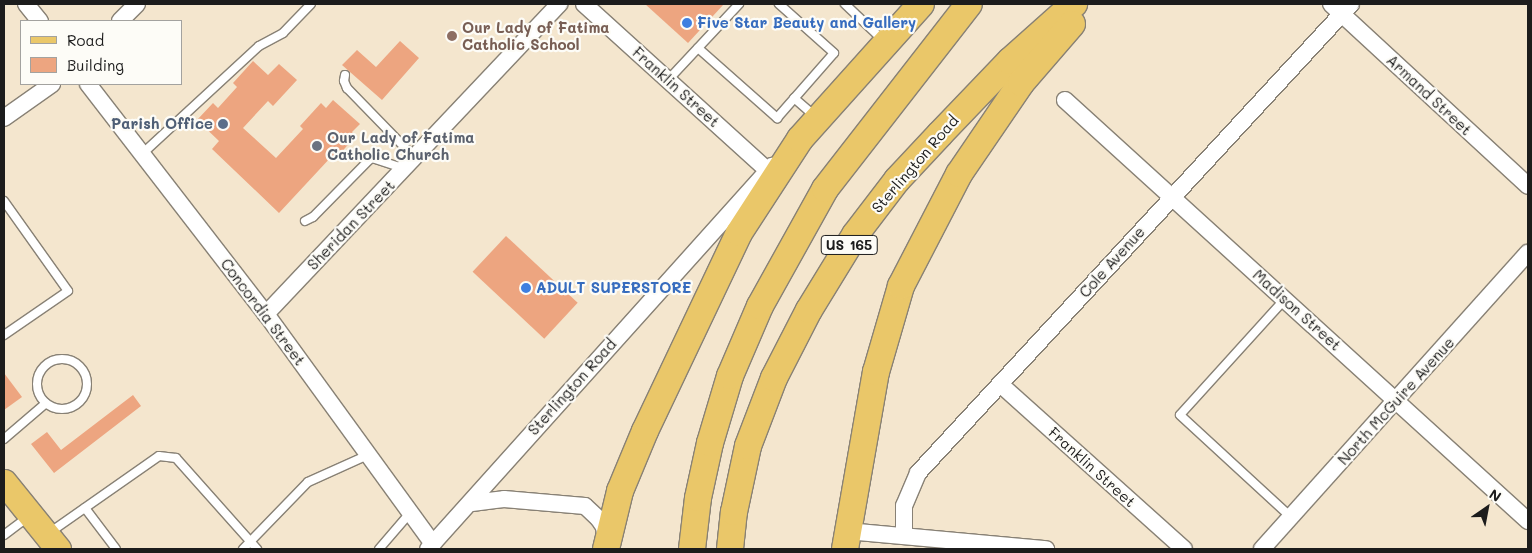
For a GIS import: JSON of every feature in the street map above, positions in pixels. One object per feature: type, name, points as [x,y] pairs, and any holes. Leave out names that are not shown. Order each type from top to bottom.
[{"type":"highway","points":[[606,547],[620,491],[693,326],[739,233],[800,139],[921,4]]},
{"type":"highway","name":"US 165","points":[[692,549],[698,498],[710,443],[730,376],[760,306],[825,189],[969,4]]},
{"type":"highway","name":"Sterlington Road","points":[[730,549],[734,512],[748,446],[774,378],[809,310],[855,235],[897,180],[940,134],[1010,61],[1074,4]]},
{"type":"highway","points":[[846,540],[876,372],[901,286],[965,166],[1021,83],[1089,4]]},
{"type":"main road","points":[[6,489],[55,546]]},
{"type":"street","points":[[26,4],[39,20]]},
{"type":"street","points":[[121,20],[137,4]]},
{"type":"street","name":"Sheridan Street","points":[[266,314],[560,4]]},
{"type":"street","name":"Franklin Street","points":[[584,4],[767,170]]},
{"type":"street","name":"Armand Street","points":[[1341,7],[1528,186]]},
{"type":"street","name":"Cole Avenue","points":[[904,536],[904,506],[918,473],[1172,196],[1341,7]]},
{"type":"street","points":[[4,118],[51,85]]},
{"type":"street","name":"Concordia Street","points":[[89,85],[266,314],[410,513],[432,547]]},
{"type":"street","name":"Madison Street","points":[[1065,100],[1528,522]]},
{"type":"street","name":"Sterlington Road","points":[[432,547],[472,503],[486,483],[767,170],[800,139]]},
{"type":"street","name":"North McGuire Avenue","points":[[1262,549],[1528,253]]},
{"type":"street","name":"Franklin Street","points":[[1000,384],[1184,549]]},
{"type":"street","points":[[472,503],[504,499],[585,506],[600,504],[620,491]]},
{"type":"street","points":[[585,506],[604,526],[606,547]]},
{"type":"street","points":[[846,540],[904,536],[1046,549]]},
{"type":"lane","points":[[142,154],[259,46],[283,33],[311,4]]},
{"type":"lane","points":[[668,80],[739,4]]},
{"type":"lane","points":[[698,48],[777,118],[834,53],[779,4]]},
{"type":"lane","points":[[845,4],[887,43]]},
{"type":"lane","points":[[345,75],[344,81],[347,88],[410,163]]},
{"type":"lane","points":[[794,98],[818,119]]},
{"type":"lane","points":[[305,220],[313,217],[372,158],[410,163]]},
{"type":"lane","points":[[4,201],[68,291],[4,335]]},
{"type":"lane","points":[[1285,299],[1180,415],[1290,517]]},
{"type":"lane","points":[[61,359],[78,364],[87,379],[85,394],[81,400],[68,408],[53,407],[46,404],[37,389],[40,372],[53,360],[61,359]]},
{"type":"lane","points":[[4,439],[46,404]]},
{"type":"lane","points":[[243,549],[254,546],[308,482],[368,455]]},
{"type":"lane","points":[[55,546],[85,508],[159,456],[176,458],[254,546]]},
{"type":"lane","points":[[85,508],[116,549]]},
{"type":"lane","points":[[379,549],[410,513]]},
{"type":"lane","points":[[4,534],[30,515]]},
{"type":"building","name":"Five Star Beauty and Gallery","points":[[645,4],[724,4],[688,43]]},
{"type":"building","points":[[400,41],[419,58],[382,100],[342,65],[357,50],[376,67]]},
{"type":"building","points":[[253,61],[268,75],[279,64],[297,80],[273,106],[268,101],[243,128],[276,158],[303,129],[300,126],[321,103],[326,108],[333,100],[360,124],[352,132],[356,136],[335,159],[332,156],[279,213],[212,149],[219,141],[197,120],[213,103],[218,108],[237,87],[233,83]]},
{"type":"building","name":"ADULT SUPERSTORE","points":[[506,236],[578,303],[544,339],[473,272]]},
{"type":"building","points":[[4,373],[22,397],[4,410]]},
{"type":"building","points":[[133,395],[141,406],[54,473],[31,444],[47,432],[61,450]]},
{"type":"place","name":"Five Star Beauty and Gallery","points":[[687,23]]},
{"type":"place","name":"Our Lady of Fatima Catholic School","points":[[452,36]]},
{"type":"place","name":"Parish Office","points":[[223,124]]},
{"type":"place","name":"Our Lady of Fatima Catholic Church","points":[[317,146]]},
{"type":"place","name":"ADULT SUPERSTORE","points":[[526,288]]}]
